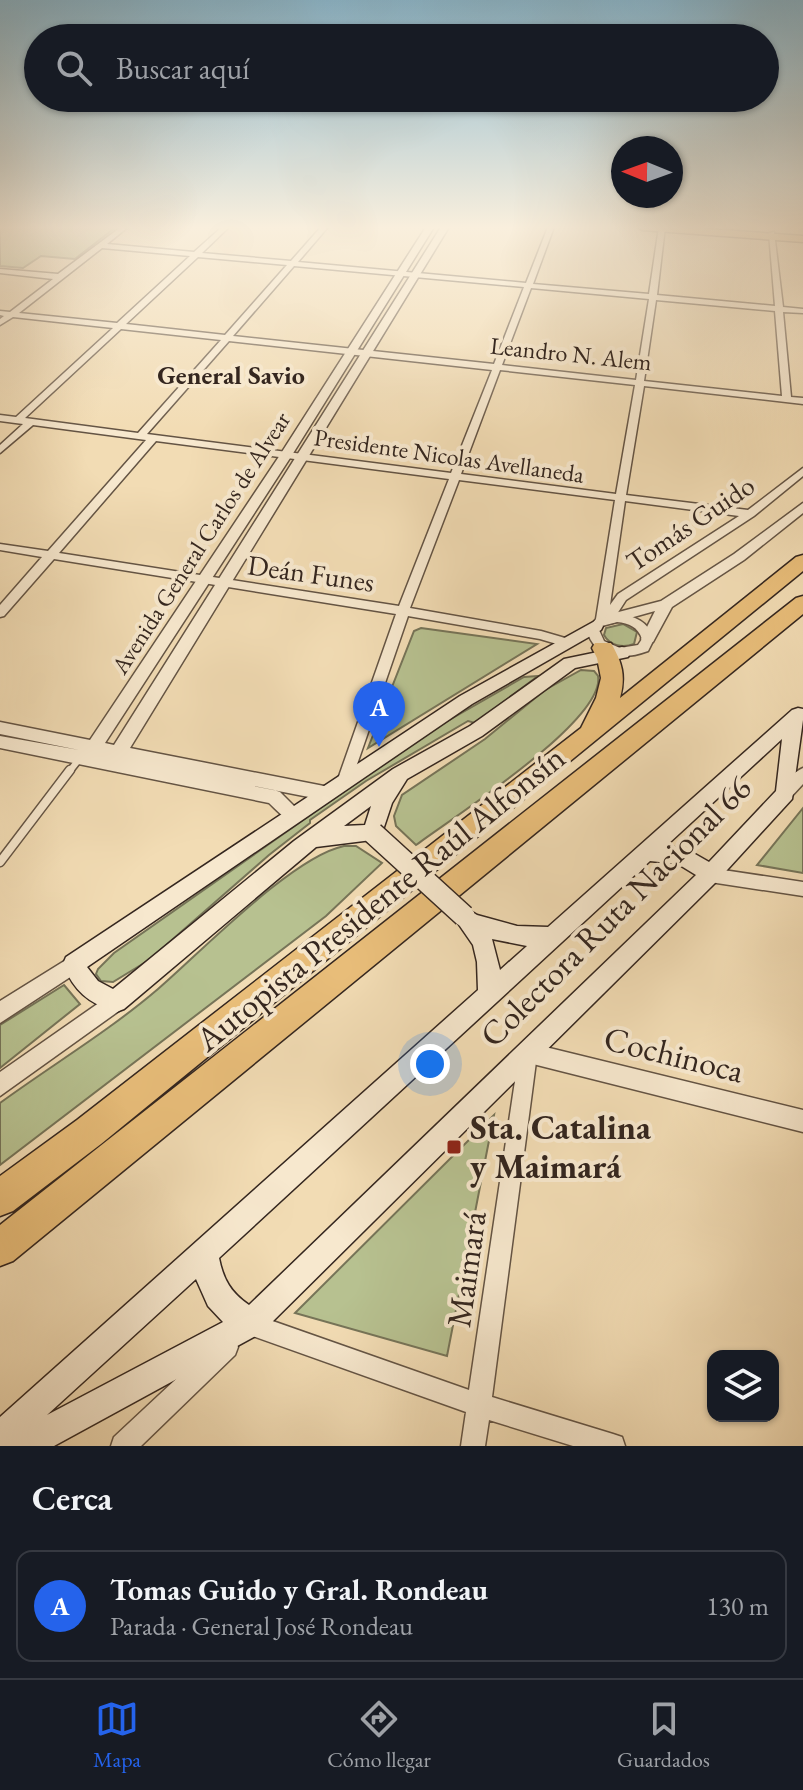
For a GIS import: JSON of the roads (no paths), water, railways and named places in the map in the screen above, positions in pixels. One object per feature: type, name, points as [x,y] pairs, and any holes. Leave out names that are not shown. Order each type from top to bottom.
[{"type":"highway","name":"Autopista Presidente Raúl Alfonsín","points":[[0,1198],[89,1132],[582,741],[803,561]]},
{"type":"highway","name":"Autopista Presidente Raúl Alfonsín","points":[[0,1248],[803,603]]},
{"type":"highway","points":[[582,741],[606,704],[605,642]]},
{"type":"main road","points":[[605,642],[561,669],[476,731],[400,774],[301,847],[116,1001],[104,998],[84,984],[74,964],[345,779],[466,700],[567,643],[605,642]]},
{"type":"main road","name":"Colectora Ruta Nacional 66","points":[[22,1446],[251,1323],[710,875],[785,794],[799,714]]},
{"type":"main road","name":"Colectora Ruta Nacional 66","points":[[0,1438],[799,714]]},
{"type":"main road","points":[[373,833],[382,802],[400,774]]},
{"type":"main road","points":[[301,847],[335,834],[373,833],[467,920],[490,957],[489,994]]},
{"type":"main road","points":[[646,852],[681,855],[710,875]]},
{"type":"main road","points":[[467,920],[517,936],[554,937]]},
{"type":"main road","points":[[204,1255],[208,1278],[217,1297],[232,1313],[251,1323]]},
{"type":"street","points":[[0,323],[38,294]]},
{"type":"street","points":[[17,421],[154,294]]},
{"type":"street","points":[[139,437],[265,294]]},
{"type":"street","name":"Avenida General Carlos de Alvear","points":[[80,758],[95,746],[387,294]]},
{"type":"street","name":"Avenida General Carlos de Alvear","points":[[116,758],[404,294]]},
{"type":"street","points":[[345,779],[403,611],[527,294]]},
{"type":"street","points":[[616,294],[803,311]]},
{"type":"street","points":[[605,642],[618,498],[653,294]]},
{"type":"street","points":[[778,294],[787,399]]},
{"type":"street","name":"Leandro N. Alem","points":[[0,313],[803,401]]},
{"type":"street","name":"Presidente Nicolas Avellaneda","points":[[0,418],[455,479],[750,514]]},
{"type":"street","points":[[0,450],[30,423]]},
{"type":"street","points":[[0,613],[152,439]]},
{"type":"street","name":"Tomás Guido","points":[[605,642],[622,597],[750,514],[803,471]]},
{"type":"street","points":[[605,642],[739,557],[803,507]]},
{"type":"street","name":"Deán Funes","points":[[0,547],[403,611],[541,635],[567,643]]},
{"type":"street","points":[[605,642],[643,648],[666,604]]},
{"type":"street","points":[[605,642],[637,623],[648,639]]},
{"type":"street","points":[[0,728],[95,746],[116,758],[274,797],[293,814]]},
{"type":"street","points":[[0,742],[80,758],[116,758],[324,793]]},
{"type":"street","points":[[785,794],[803,774]]},
{"type":"street","points":[[710,875],[803,889]]},
{"type":"street","points":[[0,1013],[74,964]]},
{"type":"street","points":[[0,1085],[116,1001]]},
{"type":"street","name":"Cochinoca","points":[[529,1053],[803,1121]]},
{"type":"street","name":"Maimará","points":[[473,1446],[529,1053]]},
{"type":"street","points":[[123,1446],[251,1323],[479,1405],[613,1446]]},
{"type":"lane","points":[[0,862],[80,758]]},
{"type":"place","name":"Tomas Guido y Gral. Rondeau","points":[[379,747]]},
{"type":"place","name":"Sta. Catalina y Maimará","points":[[454,1147]]},
{"type":"district","name":"General Savio","points":[[231,375]]}]
